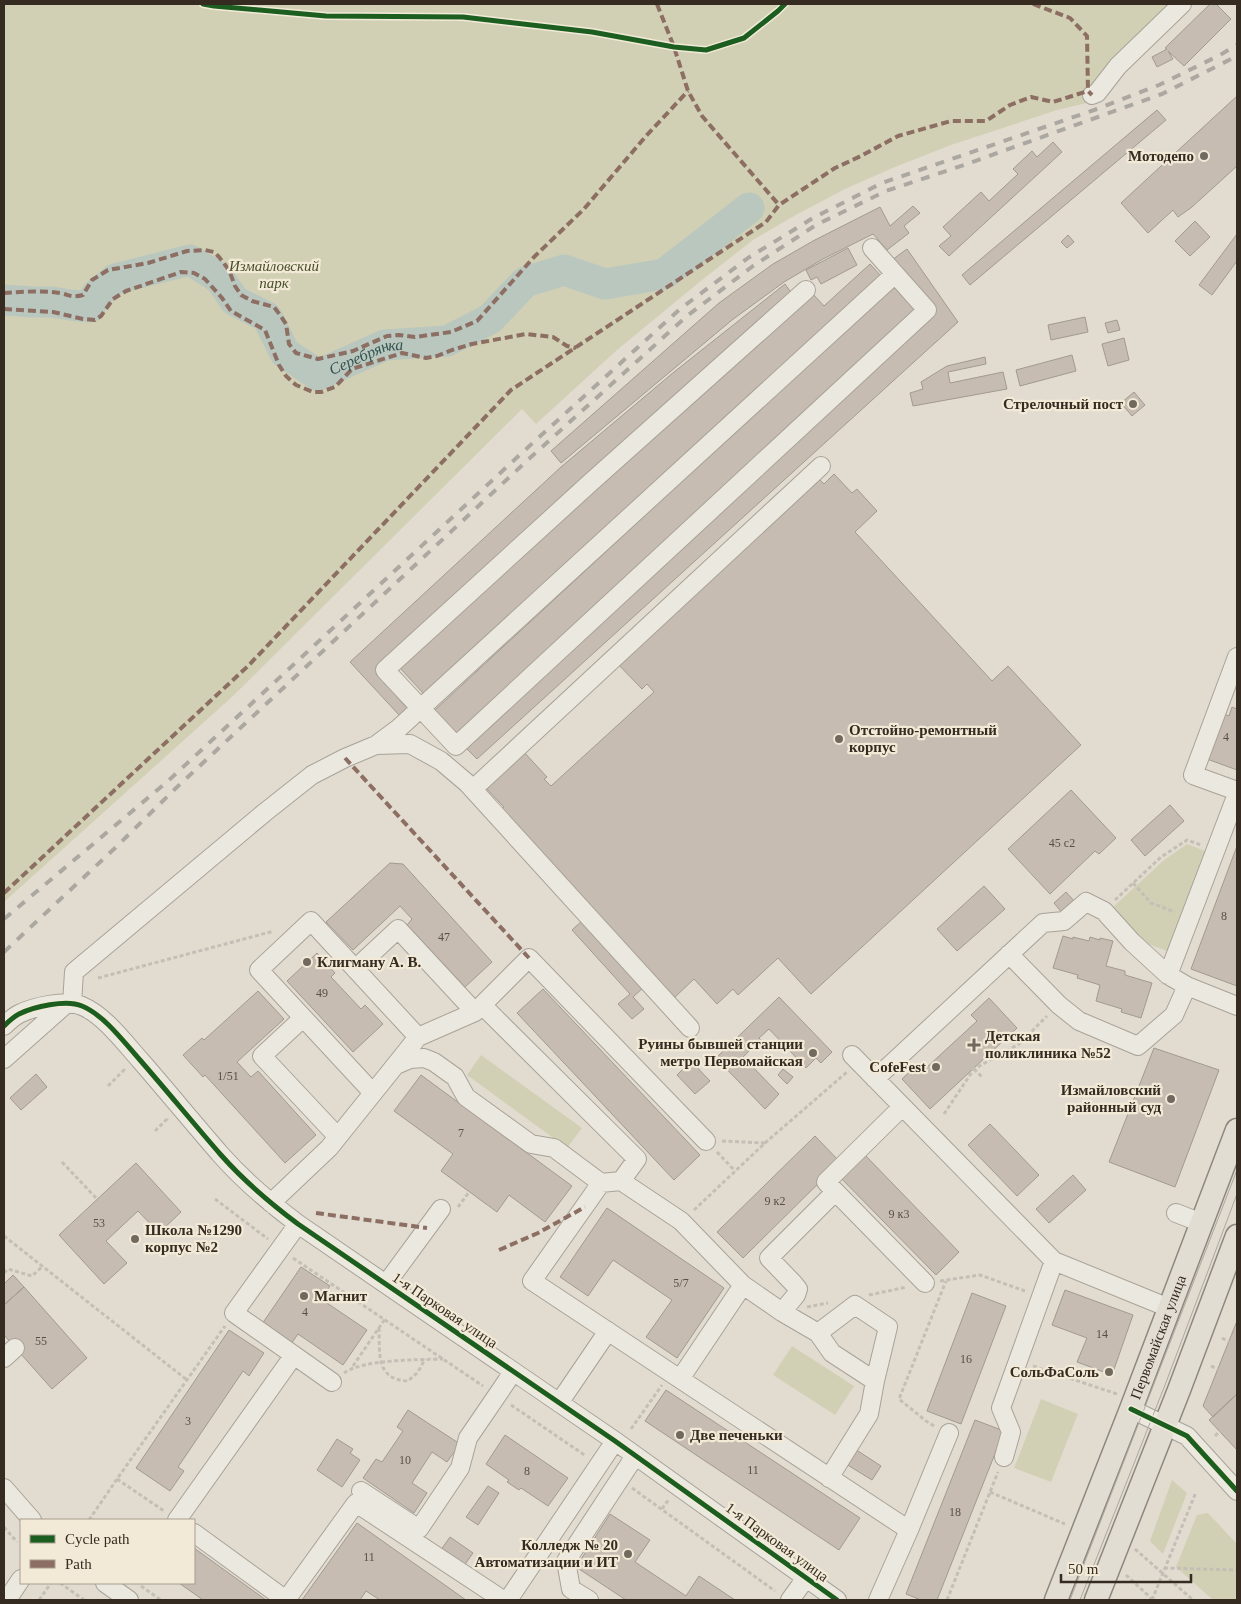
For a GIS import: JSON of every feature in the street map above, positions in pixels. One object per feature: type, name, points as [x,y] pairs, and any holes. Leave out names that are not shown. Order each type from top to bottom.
[{"type":"main road","name":"Первомайская улица","points":[[1056,1600],[1124,1402],[1169,1308],[1237,1130]]},
{"type":"main road","points":[[1096,1600],[1237,1236]]},
{"type":"street","points":[[1092,95],[1097,93],[1118,66],[1182,4]]},
{"type":"street","points":[[806,290],[385,670],[456,746],[927,310],[872,248]]},
{"type":"street","points":[[4,1059],[69,1004],[74,972],[312,775],[376,745],[399,728],[895,274]]},
{"type":"street","points":[[473,789],[820,466]]},
{"type":"street","points":[[1168,975],[1237,793],[1193,775],[1231,692],[1237,657]]},
{"type":"street","points":[[376,745],[410,744],[441,761],[473,789],[690,1028]]},
{"type":"street","points":[[875,1079],[1044,923],[1064,921],[1086,902],[1104,910],[1132,942],[1168,975],[1187,986],[1237,1006]]},
{"type":"street","points":[[373,1093],[258,970],[311,921],[418,1037]]},
{"type":"street","points":[[355,969],[398,930],[478,1009],[637,1159],[621,1180],[602,1183],[554,1148],[531,1144],[490,1115],[466,1097],[454,1077],[434,1062],[424,1058],[417,1058],[396,1064]]},
{"type":"street","points":[[1009,954],[1058,1005],[1079,1021],[1132,1049],[1174,1016],[1187,986]]},
{"type":"street","points":[[271,1204],[329,1148],[418,1037],[478,1009],[529,958],[706,1141]]},
{"type":"street","points":[[4,1026],[18,1015],[41,1006],[69,1004]]},
{"type":"street","name":"1-я Парковая улица","points":[[69,1004],[82,1006],[92,1011],[117,1034],[222,1156],[271,1204],[615,1441],[837,1600]]},
{"type":"street","points":[[303,1018],[262,1056],[338,1137]]},
{"type":"street","points":[[856,1058],[1054,1261],[1169,1308]]},
{"type":"street","points":[[902,1107],[826,1182],[925,1283]]},
{"type":"street","points":[[621,1180],[681,1222],[743,1285],[782,1312],[818,1333],[832,1353],[875,1381]]},
{"type":"street","points":[[602,1183],[532,1280],[909,1530]]},
{"type":"street","points":[[782,1312],[796,1295],[798,1289],[768,1258],[835,1192]]},
{"type":"street","points":[[386,1284],[441,1209]]},
{"type":"street","points":[[1176,1213],[1202,1223]]},
{"type":"street","points":[[298,1224],[234,1313],[332,1382]]},
{"type":"street","points":[[1004,1457],[1011,1432],[1001,1408],[1054,1261]]},
{"type":"street","points":[[675,1376],[743,1285]]},
{"type":"street","points":[[818,1333],[855,1305],[888,1327],[869,1414],[829,1478]]},
{"type":"street","points":[[558,1403],[608,1331]]},
{"type":"street","points":[[174,1518],[294,1355]]},
{"type":"street","points":[[361,1491],[419,1529],[460,1468],[468,1438],[513,1372]]},
{"type":"street","points":[[1124,1402],[1187,1436],[1237,1491]]},
{"type":"street","points":[[878,1600],[949,1433]]},
{"type":"street","points":[[508,1600],[615,1441]]},
{"type":"street","points":[[589,1600],[572,1588],[566,1561],[635,1456]]},
{"type":"street","points":[[4,1488],[31,1519]]},
{"type":"street","points":[[195,1533],[286,1600],[356,1503],[503,1600]]},
{"type":"street","points":[[790,1600],[806,1578]]},
{"type":"street","points":[[7,1600],[20,1580]]},
{"type":"street","points":[[106,1584],[130,1600]]},
{"type":"path","points":[[1104,910],[1161,857],[1187,840],[1216,851]]},
{"type":"path","points":[[1133,884],[1151,903],[1190,918]]},
{"type":"path","points":[[98,978],[311,921]]},
{"type":"path","points":[[944,1114],[974,1068],[1019,1044],[1058,1005]]},
{"type":"path","points":[[681,1222],[856,1058]]},
{"type":"path","points":[[974,1068],[982,1078]]},
{"type":"path","points":[[108,1086],[124,1070],[130,1077]]},
{"type":"path","points":[[155,1131],[167,1119],[161,1112]]},
{"type":"path","points":[[706,1141],[765,1143]]},
{"type":"path","points":[[706,1141],[735,1171]]},
{"type":"path","points":[[62,1162],[97,1199]]},
{"type":"path","points":[[464,1198],[469,1192]]},
{"type":"path","points":[[4,1236],[187,1380]]},
{"type":"path","points":[[4,1273],[8,1269],[32,1276],[43,1266]]},
{"type":"path","points":[[946,1280],[899,1399],[926,1422],[949,1433]]},
{"type":"path","points":[[90,1519],[234,1313]]},
{"type":"path","points":[[332,1382],[352,1367],[385,1319]]},
{"type":"path","points":[[379,1328],[380,1363],[388,1375],[398,1381],[408,1381],[418,1372],[426,1359]]},
{"type":"path","points":[[1222,1338],[1229,1342]]},
{"type":"path","points":[[352,1367],[380,1363],[444,1359]]},
{"type":"path","points":[[1018,1361],[1124,1402]]},
{"type":"path","points":[[1211,1366],[1218,1369]]},
{"type":"path","points":[[631,1429],[675,1376]]},
{"type":"path","points":[[1215,1436],[1220,1431]]},
{"type":"path","points":[[947,1600],[1004,1457]]},
{"type":"path","points":[[117,1479],[174,1518]]},
{"type":"path","points":[[990,1492],[1066,1525]]},
{"type":"path","points":[[1122,1572],[1152,1600],[1196,1492]]},
{"type":"path","points":[[4,1527],[17,1542]]},
{"type":"path","points":[[1132,1546],[1193,1600]]},
{"type":"path","points":[[1164,1568],[1237,1570]]},
{"type":"path","points":[[39,1600],[50,1584]]},
{"type":"path","points":[[61,1584],[84,1600]]},
{"type":"path","points":[[137,1584],[161,1600]]},
{"type":"green space","name":"Измайловский парк","points":[[4,4],[1176,4],[1111,67],[1087,103],[1057,110],[951,145],[845,189],[794,216],[753,240],[702,280],[617,350],[536,424],[522,409],[233,696],[4,902]]},
{"type":"green space","points":[[1187,844],[1210,853],[1172,953],[1136,939],[1110,910],[1164,860]]},
{"type":"green space","points":[[481,1055],[582,1128],[567,1148],[467,1075]]},
{"type":"green space","points":[[792,1346],[854,1386],[835,1415],[773,1375]]},
{"type":"green space","points":[[1041,1399],[1078,1414],[1051,1482],[1014,1468]]},
{"type":"green space","points":[[1172,1480],[1187,1493],[1163,1554],[1150,1541]]},
{"type":"green space","points":[[1208,1513],[1237,1544],[1237,1600],[1213,1600],[1176,1567],[1197,1515]]},
{"type":"building","points":[[1210,4],[1216,4],[1231,19],[1184,66],[1168,51],[1173,59],[1157,67],[1152,57],[1167,49],[1165,48]]},
{"type":"building","name":"Мотодепо","points":[[1237,96],[1237,166],[1192,207],[1178,217],[1173,210],[1148,233],[1121,203]]},
{"type":"building","points":[[1157,110],[1166,120],[970,285],[962,275]]},
{"type":"building","points":[[1053,142],[1062,152],[949,256],[939,246],[951,236],[943,227],[981,192],[989,201],[1018,174],[1013,169],[1032,151],[1037,157]]},
{"type":"building","points":[[913,206],[920,213],[904,226],[909,233],[887,250],[873,234],[823,259],[784,282],[732,320],[561,463],[551,451],[719,303],[773,264],[880,207],[890,226]]},
{"type":"building","points":[[1195,221],[1210,237],[1190,256],[1175,241]]},
{"type":"building","points":[[1237,234],[1237,261],[1212,295],[1199,285]]},
{"type":"building","points":[[1068,235],[1074,242],[1067,248],[1061,242]]},
{"type":"building","points":[[848,248],[857,265],[821,284],[817,277],[811,280],[806,270]]},
{"type":"building","points":[[907,249],[958,322],[477,759],[465,747],[933,314],[892,260]]},
{"type":"building","points":[[870,264],[881,276],[424,694],[400,668],[811,292],[824,306]]},
{"type":"building","points":[[897,282],[921,308],[458,735],[435,710]]},
{"type":"building","points":[[785,284],[794,297],[576,483],[376,667],[400,693],[396,696],[408,709],[400,716],[350,662],[561,467],[674,372]]},
{"type":"building","points":[[1085,317],[1088,332],[1051,340],[1048,325]]},
{"type":"building","points":[[1117,320],[1120,330],[1108,333],[1105,323]]},
{"type":"building","points":[[1124,338],[1129,360],[1108,366],[1102,344]]},
{"type":"building","points":[[1072,355],[1076,371],[1020,386],[1016,370]]},
{"type":"building","points":[[985,357],[986,364],[948,372],[950,383],[1003,372],[1007,389],[913,406],[910,393],[923,389],[921,382],[947,366]]},
{"type":"building","name":"Стрелочный пост","points":[[1134,392],[1145,405],[1132,416],[1121,403]]},
{"type":"building","name":"Отстойно-ремонтный корпус","points":[[834,474],[852,493],[857,489],[877,511],[855,532],[992,681],[1008,666],[1081,745],[811,994],[778,958],[738,995],[733,989],[717,1004],[694,979],[674,998],[500,810],[504,807],[484,786],[522,750],[547,777],[544,779],[551,786],[654,692],[647,684],[642,689],[615,661],[816,476],[824,484]]},
{"type":"building","points":[[1232,707],[1237,709],[1237,770],[1207,759],[1224,714],[1229,716]]},
{"type":"building","points":[[1071,790],[1116,838],[1099,854],[1095,851],[1050,894],[1008,849]]},
{"type":"building","points":[[1170,805],[1184,821],[1145,856],[1131,840]]},
{"type":"building","points":[[1237,846],[1237,986],[1191,969]]},
{"type":"building","points":[[390,863],[403,864],[492,962],[465,987],[407,925],[412,919],[400,906],[353,950],[326,922]]},
{"type":"building","points":[[984,886],[1005,909],[957,951],[937,929]]},
{"type":"building","points":[[1066,892],[1076,903],[1063,914],[1054,903]]},
{"type":"building","points":[[583,920],[644,987],[633,997],[644,1009],[632,1019],[618,1004],[630,994],[572,930]]},
{"type":"building","points":[[1063,936],[1089,941],[1090,937],[1113,941],[1106,966],[1125,971],[1125,975],[1152,983],[1141,1018],[1121,1012],[1122,1009],[1096,1001],[1100,985],[1077,978],[1078,975],[1053,968]]},
{"type":"building","points":[[317,953],[335,973],[331,977],[361,1009],[365,1005],[383,1024],[353,1052],[287,981]]},
{"type":"building","points":[[543,989],[700,1155],[674,1180],[517,1013]]},
{"type":"building","points":[[258,991],[284,1019],[237,1062],[251,1077],[258,1071],[316,1135],[285,1163],[205,1075],[203,1077],[183,1055],[202,1038],[204,1040]]},
{"type":"building","points":[[779,997],[832,1052],[821,1063],[816,1058],[806,1068],[769,1029],[759,1038],[767,1047],[762,1051],[756,1044],[743,1057],[779,1094],[765,1109],[716,1058]]},
{"type":"building","name":"Детская поликлиника №52","points":[[989,998],[1017,1028],[930,1109],[902,1079],[919,1063],[925,1069],[977,1021],[971,1015]]},
{"type":"building","name":"Измайловский районный суд","points":[[1154,1048],[1219,1070],[1175,1187],[1109,1162]]},
{"type":"building","points":[[691,1061],[710,1081],[695,1094],[677,1075]]},
{"type":"building","points":[[783,1069],[793,1077],[787,1084],[778,1075]]},
{"type":"building","points":[[36,1074],[47,1087],[21,1110],[10,1098]]},
{"type":"building","points":[[421,1075],[572,1186],[545,1222],[509,1195],[497,1212],[441,1171],[453,1154],[394,1111]]},
{"type":"building","points":[[990,1124],[1039,1175],[1017,1196],[968,1145]]},
{"type":"building","points":[[815,1136],[840,1162],[743,1258],[717,1232]]},
{"type":"building","points":[[862,1152],[959,1252],[936,1275],[833,1170]]},
{"type":"building","points":[[136,1163],[181,1212],[159,1233],[138,1211],[106,1241],[127,1263],[104,1284],[59,1235]]},
{"type":"building","points":[[1073,1175],[1086,1190],[1049,1223],[1036,1209]]},
{"type":"building","points":[[607,1208],[724,1288],[677,1358],[646,1337],[672,1300],[613,1260],[588,1296],[560,1277]]},
{"type":"building","points":[[301,1267],[330,1286],[321,1299],[367,1330],[343,1365],[298,1334],[291,1344],[262,1324]]},
{"type":"building","points":[[13,1275],[24,1287],[4,1305],[4,1284]]},
{"type":"building","points":[[24,1287],[87,1358],[52,1389],[4,1335],[4,1305]]},
{"type":"building","points":[[1065,1290],[1133,1315],[1112,1375],[1077,1362],[1087,1338],[1052,1325]]},
{"type":"building","points":[[972,1293],[1006,1306],[961,1424],[927,1411]]},
{"type":"building","points":[[1237,1321],[1237,1394],[1213,1417],[1203,1406]]},
{"type":"building","points":[[229,1330],[264,1353],[249,1376],[243,1371],[178,1467],[184,1471],[170,1491],[136,1468]]},
{"type":"building","points":[[666,1390],[860,1518],[839,1550],[645,1421]]},
{"type":"building","points":[[1237,1394],[1237,1450],[1209,1420]]},
{"type":"building","points":[[408,1410],[460,1444],[447,1462],[432,1452],[412,1483],[427,1493],[414,1513],[363,1478],[376,1459],[382,1462],[403,1431],[397,1427]]},
{"type":"building","points":[[975,1420],[1004,1431],[937,1600],[921,1600],[906,1594]]},
{"type":"building","points":[[505,1435],[568,1478],[548,1506],[521,1488],[519,1490],[507,1482],[509,1480],[486,1464]]},
{"type":"building","points":[[337,1439],[353,1449],[350,1453],[360,1460],[342,1487],[317,1470]]},
{"type":"building","points":[[855,1449],[881,1466],[872,1480],[846,1464]]},
{"type":"building","points":[[488,1486],[499,1493],[478,1525],[466,1517]]},
{"type":"building","points":[[610,1514],[650,1540],[635,1562],[686,1596],[699,1576],[735,1600],[626,1600],[576,1567]]},
{"type":"building","points":[[357,1523],[466,1600],[380,1600],[366,1591],[360,1600],[302,1600]]},
{"type":"building","points":[[450,1537],[473,1553],[461,1570],[438,1554]]},
{"type":"building","points":[[195,1549],[266,1600],[203,1600],[180,1584],[195,1584]]},
{"type":"waterway","name":"Серебрянка","points":[[4,300],[52,302],[90,307],[96,295],[115,279],[190,260],[219,278],[235,301],[267,317],[285,353],[318,375],[385,345],[447,341],[490,319],[525,282],[564,270],[605,284],[664,274],[749,208]]},
{"type":"tram line","points":[[1070,1600],[1237,1170]]},
{"type":"tram line","points":[[1080,1600],[1165,1385],[1237,1194]]},
{"type":"railway","points":[[4,919],[168,781],[680,309],[748,258],[813,218],[882,183],[1097,109],[1159,85],[1237,45]]},
{"type":"railway","points":[[4,952],[176,788],[531,457],[687,316],[753,266],[816,225],[886,191],[1162,94],[1237,56]]},
{"type":"marked path","points":[[657,4],[674,47],[688,91],[702,116],[779,205]]},
{"type":"marked path","points":[[1033,4],[1070,18],[1087,36],[1088,91],[1092,95]]},
{"type":"marked path","points":[[4,293],[46,292],[73,296],[83,295],[92,280],[108,270],[148,263],[187,251],[205,250],[214,252],[219,257],[229,270],[235,286],[241,295],[252,301],[274,307],[286,324],[289,344],[296,353],[318,359],[353,351],[387,336],[415,337],[451,332],[477,321],[534,257],[584,209],[646,136],[688,91]]},
{"type":"marked path","points":[[4,893],[248,666],[511,390],[766,222],[779,205],[835,168],[898,136],[951,121],[986,121],[1010,105],[1031,97],[1053,102],[1088,91]]},
{"type":"marked path","points":[[4,309],[53,312],[95,320],[101,316],[113,299],[126,291],[181,272],[194,273],[205,279],[231,311],[265,330],[279,365],[286,376],[296,385],[313,392],[321,392],[335,387],[352,369],[402,353],[426,358],[472,344],[526,334],[553,337],[567,346],[576,348]]},
{"type":"marked path","points":[[345,758],[529,958]]},
{"type":"marked path","points":[[499,1250],[538,1233],[585,1207]]},
{"type":"marked path","points":[[316,1213],[427,1228]]},
{"type":"cycle path","points":[[203,4],[326,16],[463,17],[592,32],[674,47],[706,50],[744,38],[785,4]]},
{"type":"cycle path","points":[[4,1026],[19,1014],[50,1005],[67,1003],[90,1010],[106,1022],[120,1037],[230,1165],[277,1208],[615,1441],[837,1600]]},
{"type":"cycle path","points":[[1131,1409],[1187,1436],[1237,1491]]},
{"type":"place","name":"Мотодепо","points":[[1204,156]]},
{"type":"place","name":"Стрелочный пост","points":[[1133,404]]},
{"type":"place","name":"Отстойно-ремонтный корпус","points":[[839,739]]},
{"type":"place","name":"Клигману А. В.","points":[[307,962]]},
{"type":"place","name":"Детская поликлиника №52","points":[[974,1045]]},
{"type":"place","name":"Руины бывшей станции метро Первомайская","points":[[813,1053]]},
{"type":"place","name":"CofeFest","points":[[936,1067]]},
{"type":"place","name":"Измайловский районный суд","points":[[1171,1099]]},
{"type":"place","name":"Школа №1290 корпус №2","points":[[135,1239]]},
{"type":"place","name":"Магнит","points":[[304,1296]]},
{"type":"place","name":"СольФаСоль","points":[[1109,1372]]},
{"type":"place","name":"Две печеньки","points":[[680,1435]]},
{"type":"place","name":"Колледж № 20 Автоматизации и ИТ","points":[[628,1554]]}]
